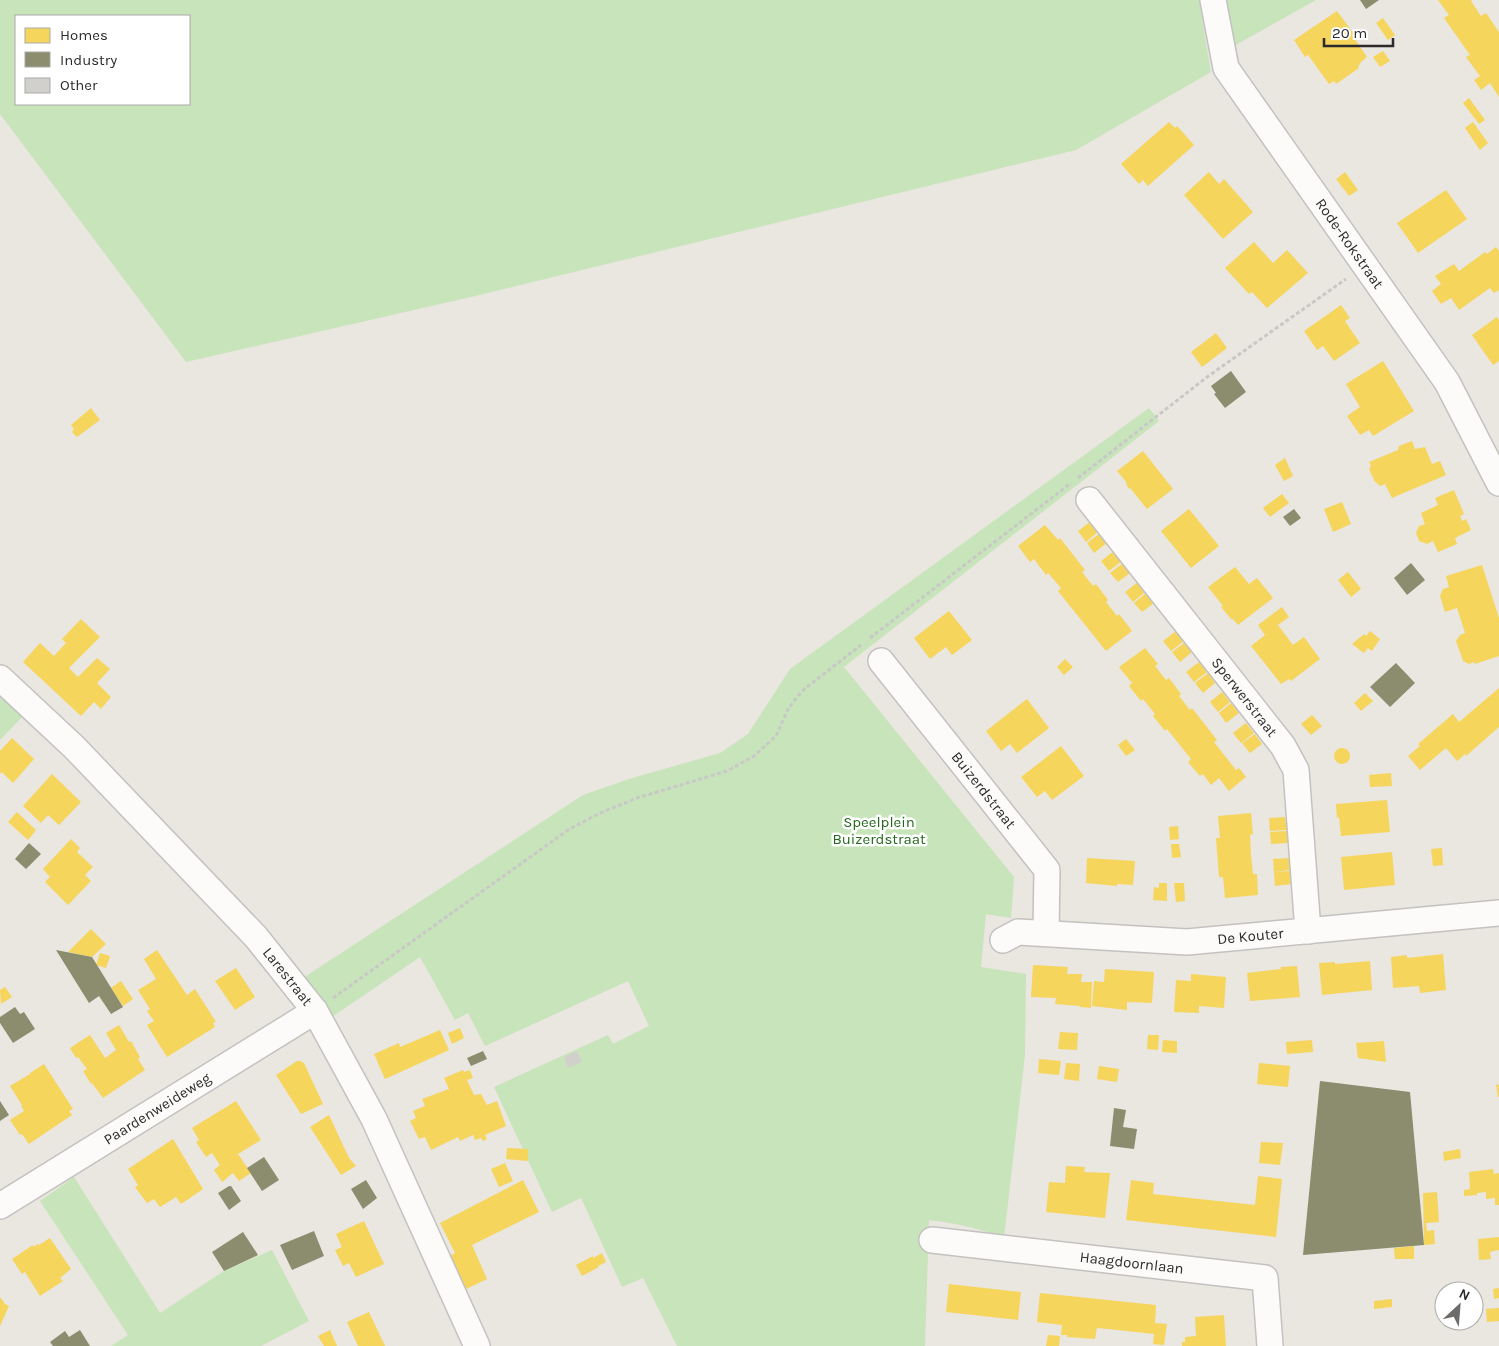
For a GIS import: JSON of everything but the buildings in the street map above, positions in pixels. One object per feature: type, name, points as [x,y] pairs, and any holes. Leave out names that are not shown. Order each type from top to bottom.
[{"type":"street","name":"Rode-Rokstraat","points":[[1213,0],[1226,68],[1447,382],[1499,483]]},
{"type":"street","name":"Sperwerstraat","points":[[1089,500],[1283,746],[1292,762],[1296,770],[1308,931]]},
{"type":"street","name":"Buizerdstraat","points":[[881,661],[1047,870],[1046,933]]},
{"type":"street","name":"Larestraat","points":[[0,678],[74,747],[256,937],[315,1011],[374,1119],[477,1346]]},
{"type":"street","name":"De Kouter","points":[[1003,940],[1018,932],[1187,942],[1499,913]]},
{"type":"street","name":"Paardenweideweg","points":[[0,1206],[315,1011]]},
{"type":"street","name":"Haagdoornlaan","points":[[932,1240],[1265,1278],[1270,1346]]},
{"type":"path","points":[[315,1011],[568,830],[600,813],[637,798],[727,771],[754,756],[776,736],[788,709],[802,691],[1207,377],[1364,266]]},
{"type":"green space","points":[[0,0],[1199,0],[1211,72],[1076,150],[471,297],[186,362],[0,114]]},
{"type":"green space","points":[[1226,0],[1316,0],[1234,46]]},
{"type":"green space","name":"Speelplein Buizerdstraat","points":[[1149,408],[1159,421],[844,667],[1014,877],[1011,918],[986,914],[981,967],[1026,974],[1025,1055],[1004,1238],[967,1226],[929,1220],[925,1346],[677,1346],[643,1278],[622,1287],[581,1198],[552,1212],[494,1087],[608,1035],[613,1044],[649,1026],[628,981],[485,1046],[468,1013],[455,1020],[420,957],[332,1017],[303,978],[583,795],[629,779],[720,753],[748,734],[790,669]]},
{"type":"green space","points":[[0,697],[22,717],[0,740]]},
{"type":"green space","points":[[74,1177],[160,1313],[224,1271],[272,1250],[309,1321],[261,1346],[111,1346],[128,1335],[40,1201]]}]
